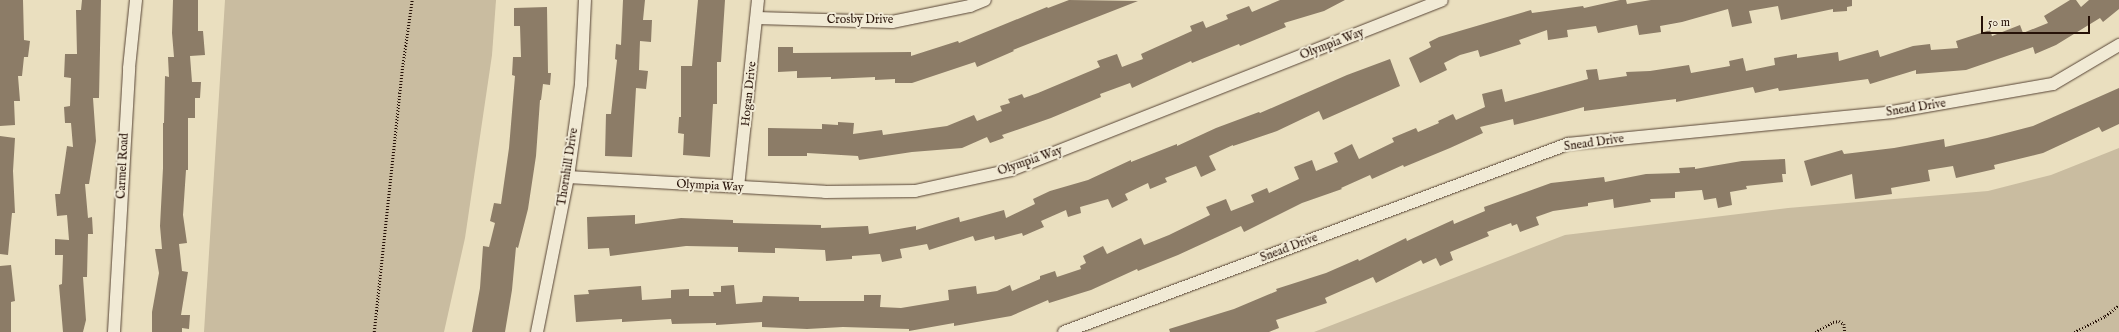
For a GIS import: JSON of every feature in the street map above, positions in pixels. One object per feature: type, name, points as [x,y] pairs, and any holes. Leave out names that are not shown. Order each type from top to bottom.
[{"type":"street","name":"Carmel Road","points":[[114,332],[129,68],[136,0]]},
{"type":"street","name":"Thornhill Drive","points":[[537,332],[568,177],[581,84],[585,0]]},
{"type":"street","name":"Hogan Drive","points":[[738,187],[758,0]]},
{"type":"street","name":"Crosby Drive","points":[[757,18],[892,22],[970,6],[985,0]]},
{"type":"street","name":"Olympia Way","points":[[568,177],[825,192],[915,191],[1011,170],[1442,0]]},
{"type":"street","name":"Snead Drive","points":[[1064,332],[1568,144],[1892,112],[2053,84],[2119,45]]},
{"type":"path","points":[[374,332],[402,70],[412,0]]},
{"type":"path","points":[[2074,332],[2105,316],[2119,305]]},
{"type":"path","points":[[1815,332],[1833,322],[1839,321],[1844,324],[1845,332]]},
{"type":"shaded area","points":[[225,0],[496,0],[492,55],[465,238],[444,332],[204,332]]},
{"type":"shaded area","points":[[2119,148],[2119,332],[1314,332],[1565,235],[1788,208],[1988,191],[2051,175]]},
{"type":"building","points":[[0,0],[23,0],[24,40],[30,41],[28,57],[24,57],[22,76],[18,76],[20,101],[14,101],[15,125],[0,126]]},
{"type":"building","points":[[82,0],[101,0],[99,98],[93,98],[96,141],[89,184],[85,184],[88,218],[92,217],[93,234],[88,234],[87,277],[83,277],[86,320],[83,332],[63,332],[59,285],[62,284],[63,255],[55,255],[55,239],[69,240],[67,215],[57,216],[55,194],[60,194],[67,146],[73,147],[71,123],[65,123],[64,107],[70,106],[71,78],[64,77],[65,54],[77,54],[76,10],[81,10]]},
{"type":"building","points":[[173,0],[198,0],[198,31],[203,31],[205,55],[190,56],[192,82],[201,82],[200,98],[195,98],[195,118],[188,118],[188,170],[186,170],[183,215],[187,243],[179,244],[182,271],[188,272],[181,315],[190,315],[189,329],[182,328],[182,332],[152,332],[152,312],[159,273],[155,249],[162,249],[160,226],[165,76],[169,77],[168,57],[174,57],[172,33]]},
{"type":"building","points":[[623,0],[645,0],[643,20],[652,20],[651,42],[640,41],[639,70],[648,71],[646,89],[636,88],[632,157],[605,156],[606,114],[611,114],[617,60],[615,59],[616,44],[621,45]]},
{"type":"building","points":[[698,0],[725,0],[721,62],[717,62],[717,104],[713,104],[710,157],[683,155],[684,134],[678,133],[679,117],[681,117],[681,66],[692,66]]},
{"type":"building","points":[[1069,0],[1138,1],[1013,50],[1014,51],[977,67],[975,62],[912,83],[895,83],[895,79],[875,80],[875,77],[831,79],[831,77],[797,78],[797,71],[778,72],[778,47],[793,47],[793,53],[911,52],[911,56],[958,41],[959,43],[1047,7],[1048,8]]},
{"type":"building","points":[[1280,0],[1345,0],[1324,11],[1284,23],[1286,27],[1240,46],[1239,44],[1192,63],[1191,61],[1132,88],[1130,83],[1100,94],[1101,97],[1051,118],[1002,135],[1004,138],[990,143],[987,137],[962,148],[912,152],[859,160],[858,156],[807,153],[807,156],[768,156],[768,128],[822,129],[822,124],[838,125],[838,122],[854,123],[853,134],[882,130],[883,135],[947,126],[974,115],[977,121],[1002,111],[1000,106],[1010,103],[1008,99],[1022,94],[1024,98],[1100,67],[1097,61],[1117,54],[1122,67],[1143,59],[1141,54],[1192,31],[1190,26],[1203,21],[1206,28],[1228,19],[1226,15],[1249,6],[1252,12]]},
{"type":"building","points":[[1626,0],[1627,4],[1651,0],[1852,0],[1852,6],[1847,7],[1847,11],[1833,12],[1833,9],[1781,20],[1778,6],[1749,11],[1752,23],[1732,27],[1728,9],[1682,22],[1660,26],[1661,32],[1639,35],[1637,25],[1598,33],[1596,26],[1567,30],[1568,37],[1548,40],[1547,30],[1519,40],[1521,44],[1480,57],[1478,50],[1460,55],[1444,63],[1447,70],[1420,83],[1409,58],[1431,47],[1429,42],[1439,37],[1531,10],[1532,13],[1583,6],[1584,8]]},
{"type":"building","points":[[2070,0],[2076,0],[2081,7],[2089,0],[2119,0],[2119,9],[2103,22],[2100,18],[2056,45],[2035,54],[2033,47],[1966,70],[1916,74],[1916,70],[1870,84],[1868,79],[1779,91],[1778,88],[1755,93],[1753,87],[1676,102],[1676,99],[1584,111],[1584,107],[1514,125],[1513,119],[1480,127],[1483,133],[1450,148],[1404,167],[1403,165],[1372,179],[1370,175],[1341,188],[1342,189],[1302,203],[1244,232],[1241,226],[1178,255],[1138,271],[1137,269],[1091,290],[1049,303],[1048,300],[1011,316],[954,326],[954,323],[909,331],[909,329],[843,327],[807,329],[762,327],[762,322],[716,325],[716,323],[672,324],[671,319],[622,322],[622,319],[576,322],[574,295],[589,294],[588,290],[641,286],[642,300],[671,298],[671,290],[689,289],[689,296],[714,296],[713,292],[721,292],[721,286],[734,285],[736,304],[762,302],[763,296],[799,297],[799,301],[864,301],[864,295],[881,295],[880,307],[901,308],[949,300],[948,290],[976,286],[977,294],[997,291],[1010,285],[1012,291],[1040,279],[1040,276],[1055,271],[1057,277],[1081,269],[1080,266],[1086,263],[1083,256],[1103,246],[1107,254],[1141,238],[1144,245],[1169,235],[1210,215],[1206,207],[1226,199],[1231,211],[1254,202],[1251,195],[1267,188],[1269,193],[1299,179],[1294,167],[1312,160],[1316,171],[1338,162],[1334,153],[1352,144],[1359,159],[1394,142],[1392,138],[1416,128],[1418,132],[1439,123],[1438,121],[1453,114],[1456,120],[1485,107],[1482,94],[1502,89],[1505,102],[1588,79],[1586,70],[1597,69],[1599,80],[1627,76],[1626,72],[1650,71],[1689,65],[1691,73],[1730,66],[1729,61],[1743,58],[1746,71],[1775,65],[1774,58],[1797,54],[1797,58],[1838,52],[1839,61],[1878,50],[1880,57],[1913,46],[1930,44],[1931,50],[1958,48],[1956,41],[1990,30],[1992,36],[2020,25],[2023,33],[2048,23],[2044,16]]},
{"type":"building","points":[[547,7],[548,73],[551,73],[550,85],[543,84],[540,100],[536,156],[528,209],[518,248],[516,247],[512,290],[505,332],[472,332],[480,288],[483,246],[489,247],[495,223],[490,221],[494,203],[501,204],[509,148],[515,76],[512,75],[513,57],[521,57],[520,26],[514,26],[514,8]]},
{"type":"building","points":[[1390,59],[1400,86],[1323,120],[1319,111],[1277,131],[1233,145],[1209,156],[1216,170],[1201,177],[1196,166],[1165,178],[1167,182],[1150,189],[1148,183],[1125,194],[1128,200],[1112,208],[1108,199],[1080,207],[1081,213],[1068,217],[1066,210],[1041,221],[1044,227],[1023,236],[1022,233],[995,240],[994,236],[975,241],[973,236],[929,250],[927,244],[900,249],[902,258],[882,262],[880,254],[852,256],[852,259],[826,261],[825,250],[775,248],[775,253],[738,252],[738,247],[686,246],[610,256],[609,248],[588,249],[587,217],[635,215],[635,224],[681,218],[733,220],[733,223],[821,225],[821,228],[868,226],[869,234],[916,226],[916,230],[959,217],[960,222],[1004,210],[1006,218],[1035,204],[1033,199],[1050,191],[1088,180],[1131,160],[1131,162],[1177,144],[1177,146],[1216,128],[1259,112],[1260,113],[1347,75]]},
{"type":"building","points":[[2119,88],[2119,124],[2102,132],[2099,127],[2043,153],[1994,165],[1995,169],[1956,178],[1953,166],[1928,170],[1930,181],[1891,188],[1892,194],[1855,199],[1852,174],[1811,186],[1804,161],[1842,150],[1844,154],[1894,148],[1944,139],[1945,147],[1987,138],[2033,126]]},
{"type":"building","points":[[0,136],[15,138],[13,171],[15,213],[12,213],[8,255],[0,254]]},
{"type":"building","points":[[1785,159],[1786,174],[1782,174],[1783,182],[1746,186],[1747,189],[1730,192],[1732,205],[1718,208],[1716,198],[1704,200],[1702,190],[1675,192],[1675,198],[1650,199],[1651,202],[1614,208],[1613,199],[1588,203],[1588,206],[1553,211],[1536,217],[1539,225],[1520,232],[1517,224],[1512,226],[1511,223],[1487,232],[1489,236],[1450,252],[1453,260],[1440,266],[1436,258],[1423,264],[1421,260],[1376,283],[1373,277],[1325,298],[1327,303],[1276,320],[1279,328],[1269,332],[1170,332],[1169,329],[1234,309],[1277,291],[1276,289],[1326,273],[1358,259],[1359,261],[1406,238],[1407,241],[1453,220],[1454,224],[1485,211],[1484,207],[1551,183],[1604,177],[1605,182],[1646,174],[1680,173],[1679,168],[1695,167],[1695,169],[1742,161]]},
{"type":"building","points":[[11,265],[15,301],[11,302],[11,332],[0,332],[0,266]]}]
